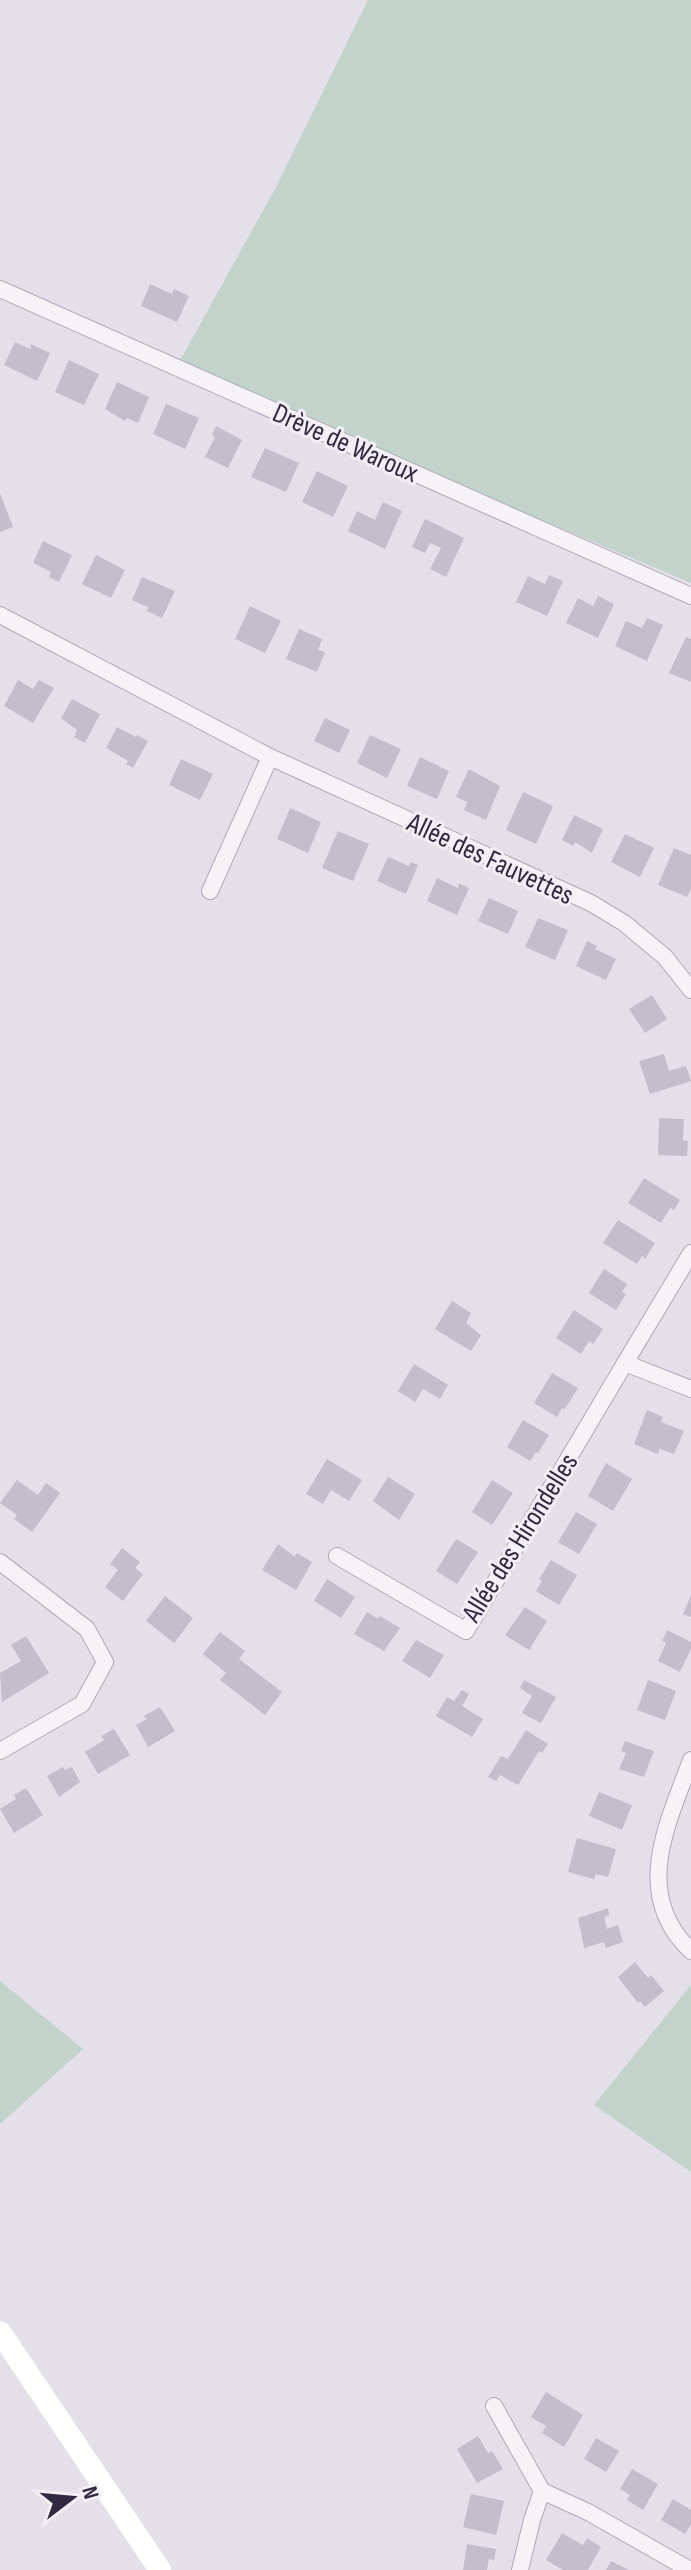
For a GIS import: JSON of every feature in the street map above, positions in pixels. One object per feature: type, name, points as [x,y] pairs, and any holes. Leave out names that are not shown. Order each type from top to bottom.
[{"type":"street","name":"Drève de Waroux","points":[[0,289],[691,596]]},
{"type":"street","name":"Allée des Fauvettes","points":[[0,615],[270,757],[591,903],[624,923],[665,957],[691,990]]},
{"type":"street","points":[[210,891],[270,757]]},
{"type":"street","points":[[691,1253],[625,1363],[691,1389]]},
{"type":"street","name":"Allée des Hirondelles","points":[[337,1556],[466,1631],[625,1363]]},
{"type":"street","points":[[0,1562],[87,1629],[105,1662],[82,1704],[0,1751]]},
{"type":"street","points":[[691,1760],[660,1844],[658,1885],[666,1915],[691,1951]]},
{"type":"street","points":[[0,2332],[160,2570]]},
{"type":"street","points":[[494,2406],[542,2491],[588,2512],[690,2570]]},
{"type":"street","points":[[520,2570],[542,2491]]},
{"type":"shaded area","points":[[368,0],[691,0],[691,583],[177,366],[275,189]]},
{"type":"shaded area","points":[[0,1981],[83,2049],[0,2124]]},
{"type":"shaded area","points":[[691,1985],[691,2172],[594,2105]]},
{"type":"building","points":[[150,284],[172,294],[174,289],[189,296],[177,322],[141,306]]},
{"type":"building","points":[[15,342],[30,349],[31,344],[50,353],[37,381],[4,365]]},
{"type":"building","points":[[69,360],[99,374],[84,405],[55,392]]},
{"type":"building","points":[[117,382],[149,397],[138,423],[126,418],[125,421],[105,409]]},
{"type":"building","points":[[166,404],[199,418],[185,449],[153,434]]},
{"type":"building","points":[[216,426],[242,440],[228,468],[205,457],[215,437],[212,435]]},
{"type":"building","points":[[265,448],[299,463],[286,492],[251,477]]},
{"type":"building","points":[[317,471],[348,486],[333,517],[302,502]]},
{"type":"building","points":[[0,493],[13,527],[0,532]]},
{"type":"building","points":[[383,502],[402,511],[385,549],[348,531],[357,511],[375,520]]},
{"type":"building","points":[[425,519],[464,538],[446,577],[430,569],[441,548],[430,543],[425,553],[412,547]]},
{"type":"building","points":[[43,541],[72,555],[59,582],[49,577],[51,572],[33,563]]},
{"type":"building","points":[[96,555],[125,570],[111,598],[82,584]]},
{"type":"building","points":[[549,575],[563,581],[547,616],[516,602],[528,576],[545,584]]},
{"type":"building","points":[[142,577],[175,591],[162,618],[132,600]]},
{"type":"building","points":[[598,596],[614,604],[598,638],[566,623],[578,598],[593,606]]},
{"type":"building","points":[[250,606],[281,621],[265,653],[235,639]]},
{"type":"building","points":[[647,618],[663,625],[647,661],[615,646],[626,621],[642,628]]},
{"type":"building","points":[[299,629],[322,639],[318,650],[325,652],[317,672],[286,659]]},
{"type":"building","points":[[686,637],[691,639],[691,682],[669,673]]},
{"type":"building","points":[[18,680],[33,689],[39,680],[54,688],[33,723],[4,706]]},
{"type":"building","points":[[72,699],[100,714],[85,743],[74,737],[77,730],[61,718]]},
{"type":"building","points":[[325,718],[350,730],[339,753],[314,741]]},
{"type":"building","points":[[117,727],[148,741],[133,768],[126,764],[128,761],[106,748]]},
{"type":"building","points":[[370,735],[401,749],[387,778],[357,763]]},
{"type":"building","points":[[420,757],[449,771],[437,799],[407,786]]},
{"type":"building","points":[[181,759],[213,774],[200,800],[169,785]]},
{"type":"building","points":[[469,769],[500,786],[486,820],[464,810],[467,802],[456,797]]},
{"type":"building","points":[[523,792],[553,806],[536,844],[506,830]]},
{"type":"building","points":[[290,808],[321,822],[308,853],[277,839]]},
{"type":"building","points":[[574,815],[603,829],[592,853],[575,842],[573,846],[562,840]]},
{"type":"building","points":[[338,831],[369,844],[353,881],[322,868]]},
{"type":"building","points":[[625,834],[654,848],[640,877],[611,862]]},
{"type":"building","points":[[674,848],[691,855],[691,889],[687,897],[658,885]]},
{"type":"building","points":[[388,857],[409,866],[411,862],[418,865],[406,894],[377,881]]},
{"type":"building","points":[[437,878],[458,888],[459,883],[469,888],[457,915],[427,901]]},
{"type":"building","points":[[489,898],[518,911],[508,934],[478,921]]},
{"type":"building","points":[[538,918],[568,930],[555,960],[525,947]]},
{"type":"building","points":[[587,941],[597,946],[595,949],[616,959],[606,980],[576,966]]},
{"type":"building","points":[[652,995],[667,1019],[645,1033],[629,1009]]},
{"type":"building","points":[[664,1054],[669,1071],[686,1066],[691,1081],[650,1094],[639,1061]]},
{"type":"building","points":[[659,1118],[684,1119],[683,1140],[688,1141],[687,1156],[658,1155]]},
{"type":"building","points":[[644,1178],[680,1200],[674,1210],[670,1208],[661,1223],[628,1203]]},
{"type":"building","points":[[618,1220],[655,1243],[645,1259],[642,1256],[637,1264],[603,1243]]},
{"type":"building","points":[[604,1269],[627,1284],[622,1292],[626,1294],[616,1310],[589,1293]]},
{"type":"building","points":[[452,1301],[471,1313],[466,1323],[481,1335],[471,1351],[435,1329]]},
{"type":"building","points":[[574,1310],[603,1329],[593,1344],[589,1341],[581,1354],[556,1338]]},
{"type":"building","points":[[414,1364],[448,1385],[440,1399],[423,1389],[415,1402],[398,1391]]},
{"type":"building","points":[[552,1373],[578,1388],[557,1417],[534,1403]]},
{"type":"building","points":[[647,1410],[663,1417],[661,1422],[684,1431],[674,1454],[660,1449],[658,1454],[634,1444]]},
{"type":"building","points":[[523,1420],[549,1435],[530,1461],[507,1447]]},
{"type":"building","points":[[327,1459],[362,1480],[349,1501],[331,1490],[323,1504],[306,1494]]},
{"type":"building","points":[[606,1463],[632,1479],[613,1511],[588,1496]]},
{"type":"building","points":[[388,1477],[415,1494],[399,1520],[373,1501]]},
{"type":"building","points":[[17,1480],[38,1495],[46,1483],[60,1493],[32,1532],[14,1519],[17,1515],[0,1503]]},
{"type":"building","points":[[492,1480],[513,1493],[492,1525],[472,1512]]},
{"type":"building","points":[[576,1512],[597,1524],[579,1554],[558,1542]]},
{"type":"building","points":[[456,1539],[478,1552],[457,1584],[436,1571]]},
{"type":"building","points":[[278,1544],[295,1557],[297,1553],[312,1562],[296,1590],[262,1570]]},
{"type":"building","points":[[122,1548],[140,1562],[135,1568],[143,1574],[123,1601],[105,1587],[118,1570],[110,1564]]},
{"type":"building","points":[[551,1560],[577,1575],[559,1605],[536,1591],[542,1581],[539,1579]]},
{"type":"building","points":[[327,1579],[355,1597],[341,1618],[314,1601]]},
{"type":"building","points":[[691,1595],[691,1617],[683,1614]]},
{"type":"building","points":[[165,1596],[193,1618],[174,1643],[146,1621]]},
{"type":"building","points":[[525,1607],[547,1621],[529,1650],[505,1635]]},
{"type":"building","points":[[367,1612],[400,1628],[384,1651],[354,1634]]},
{"type":"building","points":[[667,1630],[691,1642],[691,1649],[680,1672],[658,1661],[666,1643],[662,1641]]},
{"type":"building","points":[[220,1632],[245,1651],[239,1659],[282,1692],[265,1715],[220,1680],[226,1673],[203,1654]]},
{"type":"building","points":[[26,1636],[49,1673],[2,1702],[0,1673],[21,1661],[11,1645]]},
{"type":"building","points":[[416,1640],[444,1655],[430,1678],[402,1661]]},
{"type":"building","points":[[524,1680],[556,1697],[541,1723],[522,1713],[532,1696],[520,1688]]},
{"type":"building","points":[[648,1680],[676,1691],[665,1720],[637,1710]]},
{"type":"building","points":[[462,1690],[469,1694],[462,1706],[483,1719],[472,1737],[436,1716],[447,1697],[454,1701]]},
{"type":"building","points":[[160,1707],[175,1731],[148,1747],[136,1725]]},
{"type":"building","points":[[114,1729],[130,1755],[98,1774],[85,1752],[104,1740],[101,1736]]},
{"type":"building","points":[[526,1730],[548,1744],[542,1753],[539,1751],[518,1785],[500,1775],[496,1781],[488,1777],[501,1756],[508,1759]]},
{"type":"building","points":[[625,1741],[654,1751],[644,1777],[619,1769],[626,1753],[621,1751]]},
{"type":"building","points":[[63,1767],[65,1770],[72,1767],[80,1782],[59,1797],[47,1776]]},
{"type":"building","points":[[26,1788],[43,1815],[14,1833],[0,1809]]},
{"type":"building","points":[[599,1792],[632,1805],[622,1830],[589,1816]]},
{"type":"building","points":[[577,1838],[616,1849],[608,1877],[596,1874],[594,1879],[568,1872]]},
{"type":"building","points":[[608,1908],[609,1915],[604,1917],[607,1929],[618,1925],[623,1942],[606,1948],[604,1942],[584,1948],[578,1918]]},
{"type":"building","points":[[635,1962],[664,1991],[645,2007],[640,2001],[638,2003],[618,1977]]},
{"type":"building","points":[[546,2392],[583,2415],[564,2447],[542,2433],[546,2426],[531,2417]]},
{"type":"building","points":[[478,2436],[503,2469],[477,2483],[457,2449]]},
{"type":"building","points":[[596,2438],[619,2451],[606,2472],[584,2459]]},
{"type":"building","points":[[632,2469],[658,2484],[643,2510],[627,2500],[630,2495],[620,2489]]},
{"type":"building","points":[[471,2494],[504,2501],[496,2535],[463,2527]]},
{"type":"building","points":[[673,2499],[691,2510],[691,2524],[685,2534],[661,2520]]},
{"type":"building","points":[[562,2533],[583,2545],[587,2538],[601,2547],[588,2570],[563,2570],[546,2560]]},
{"type":"building","points":[[467,2544],[496,2549],[494,2560],[489,2559],[487,2570],[463,2570]]},
{"type":"building","points":[[611,2561],[629,2570],[606,2570]]}]
